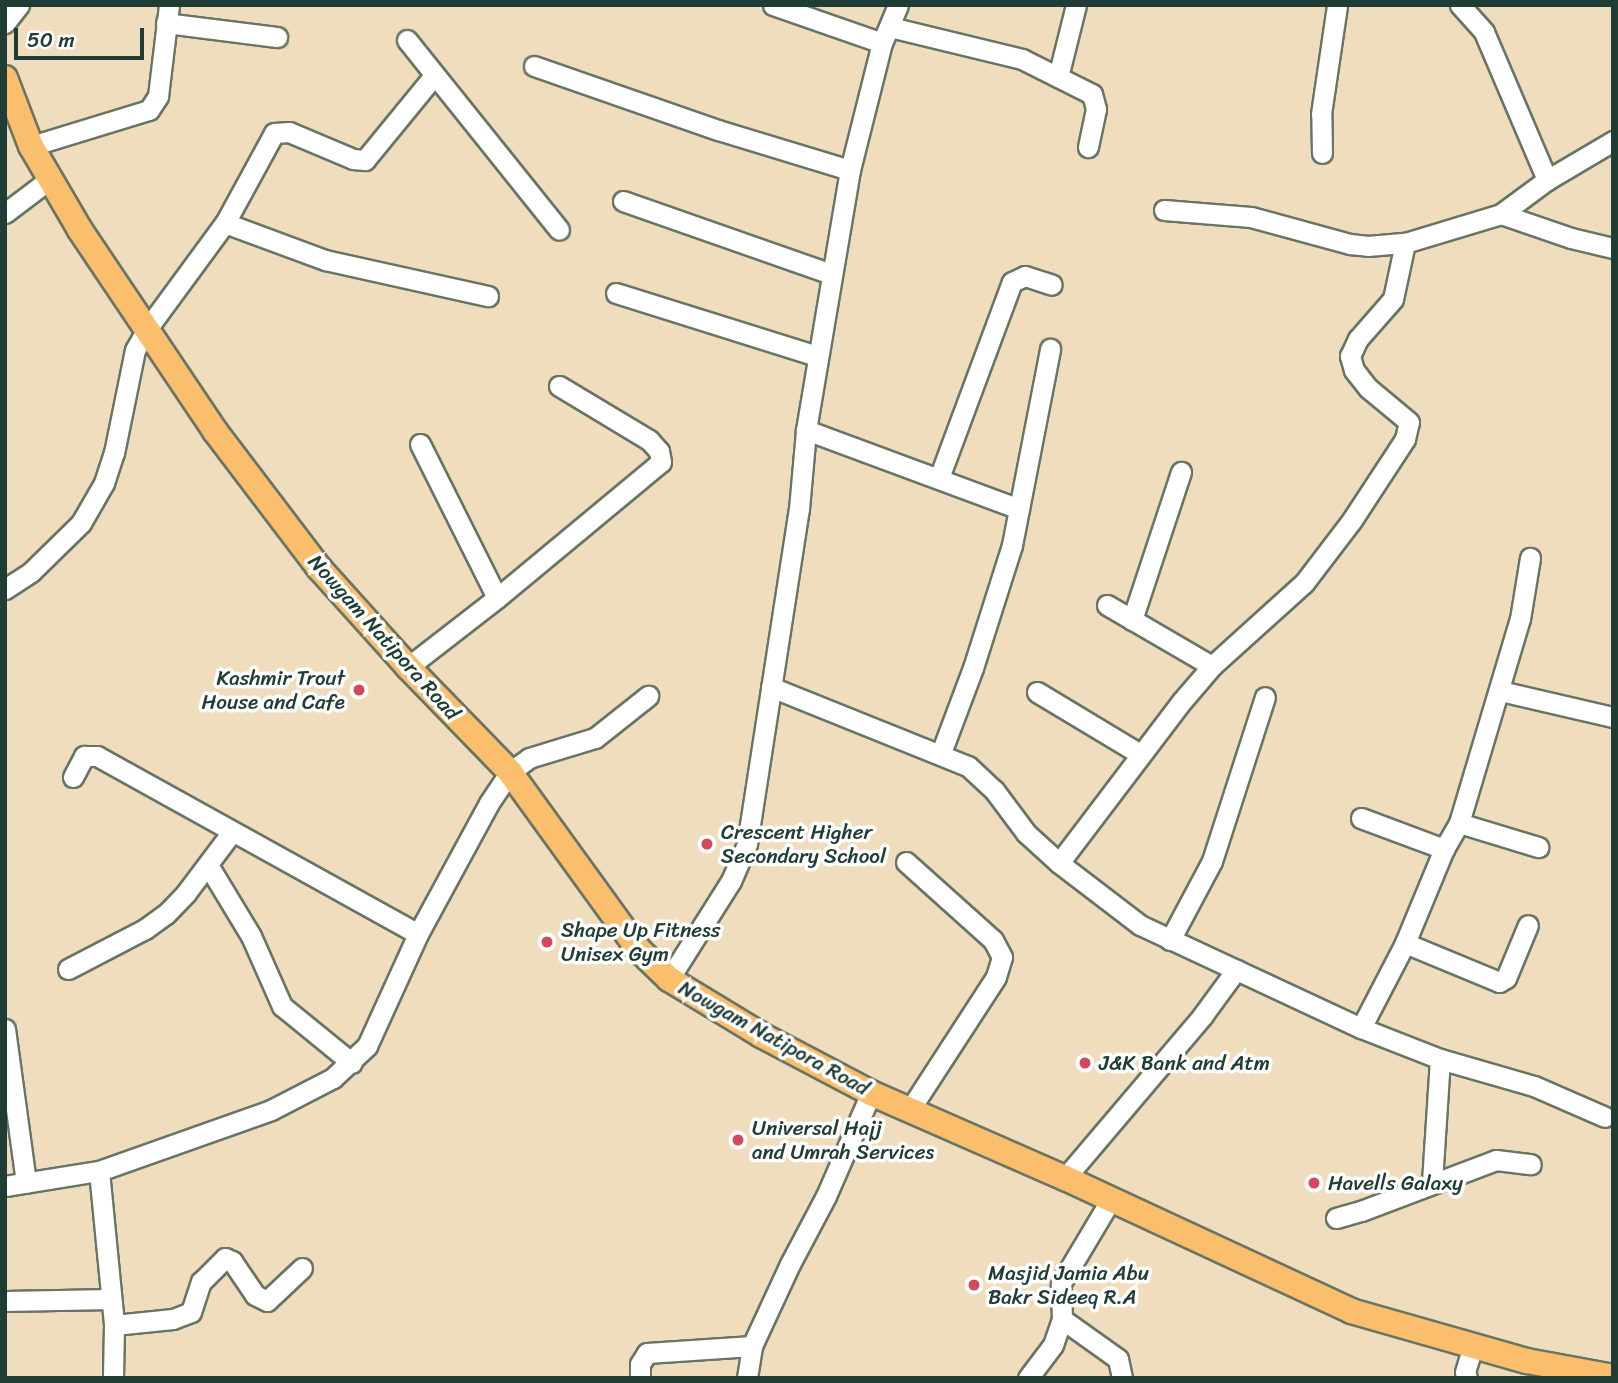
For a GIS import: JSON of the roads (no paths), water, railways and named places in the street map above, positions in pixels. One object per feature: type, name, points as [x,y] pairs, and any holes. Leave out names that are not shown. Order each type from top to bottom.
[{"type":"main road","name":"Nowgam Natipora Road","points":[[5,78],[31,146],[80,230],[215,431],[319,568],[408,667],[510,772],[639,950],[669,979],[761,1035],[871,1093],[1065,1178],[1351,1311],[1527,1361],[1613,1377]]},
{"type":"street","points":[[5,23],[19,5]]},
{"type":"street","points":[[773,5],[886,35],[1021,59],[1095,98],[1097,109],[1088,146]]},
{"type":"street","points":[[669,979],[731,881],[747,844],[799,509],[806,430],[817,356],[849,170],[886,35],[898,5]]},
{"type":"street","points":[[1058,77],[1076,5]]},
{"type":"street","points":[[1322,153],[1321,114],[1337,5]]},
{"type":"street","points":[[1460,5],[1484,32],[1547,180]]},
{"type":"street","points":[[31,146],[149,110],[158,96],[168,14],[277,37]]},
{"type":"street","points":[[407,40],[433,77],[559,230]]},
{"type":"street","points":[[534,66],[719,130],[849,170]]},
{"type":"street","points":[[5,589],[31,572],[81,523],[104,483],[114,453],[129,372],[147,329],[225,223],[274,133],[289,132],[353,159],[365,160],[433,77]]},
{"type":"street","points":[[1164,210],[1251,217],[1350,244],[1368,246],[1405,243],[1501,214],[1547,180],[1613,141]]},
{"type":"street","points":[[5,213],[50,179]]},
{"type":"street","points":[[623,201],[831,274]]},
{"type":"street","points":[[1501,214],[1571,238],[1613,248]]},
{"type":"street","points":[[225,223],[325,260],[488,296]]},
{"type":"street","points":[[1059,863],[1140,754],[1212,666],[1304,583],[1352,520],[1405,439],[1409,422],[1368,388],[1354,370],[1350,356],[1359,339],[1393,299],[1405,243]]},
{"type":"street","points":[[939,478],[1012,282],[1025,276],[1052,285]]},
{"type":"street","points":[[616,293],[817,356]]},
{"type":"street","points":[[941,753],[1000,585],[1019,509],[1050,349]]},
{"type":"street","points":[[408,667],[497,598],[661,462],[659,451],[649,440],[559,386]]},
{"type":"street","points":[[806,430],[1019,509]]},
{"type":"street","points":[[420,444],[497,598]]},
{"type":"street","points":[[1132,620],[1181,472]]},
{"type":"street","points":[[1361,1028],[1405,943],[1444,849],[1459,823],[1520,619],[1530,558]]},
{"type":"street","points":[[1107,605],[1212,666]]},
{"type":"street","points":[[771,687],[849,721],[941,753],[982,777],[1026,833],[1059,863],[1140,925],[1361,1028],[1440,1059],[1528,1084],[1605,1117]]},
{"type":"street","points":[[1500,691],[1613,717]]},
{"type":"street","points":[[1037,692],[1140,754]]},
{"type":"street","points":[[5,1186],[99,1171],[271,1110],[334,1078],[352,1063],[377,1028],[418,934],[489,803],[510,772],[529,758],[595,738],[649,696]]},
{"type":"street","points":[[1170,940],[1212,861],[1265,697]]},
{"type":"street","points":[[73,778],[81,761],[92,754],[418,934]]},
{"type":"street","points":[[1361,818],[1444,849]]},
{"type":"street","points":[[1459,823],[1538,847]]},
{"type":"street","points":[[68,969],[145,929],[166,914],[232,832]]},
{"type":"street","points":[[906,862],[993,940],[1003,957],[996,976],[909,1111]]},
{"type":"street","points":[[208,865],[251,936],[282,1006],[352,1063]]},
{"type":"street","points":[[1405,943],[1499,982],[1506,978],[1528,925]]},
{"type":"street","points":[[1065,1178],[1203,1015],[1236,970]]},
{"type":"street","points":[[5,1029],[26,1183]]},
{"type":"street","points":[[1433,1182],[1440,1059]]},
{"type":"street","points":[[747,1378],[752,1346],[790,1264],[826,1196],[871,1093]]},
{"type":"street","points":[[1336,1218],[1360,1212],[1496,1160],[1531,1164]]},
{"type":"street","points":[[99,1171],[114,1325],[113,1378]]},
{"type":"street","points":[[1028,1378],[1053,1345],[1062,1319],[1061,1283],[1111,1199]]},
{"type":"street","points":[[114,1325],[173,1319],[191,1312],[201,1282],[225,1258],[232,1261],[255,1295],[267,1301],[302,1268]]},
{"type":"street","points":[[5,1301],[111,1299]]},
{"type":"street","points":[[1062,1319],[1118,1359],[1122,1378]]},
{"type":"street","points":[[640,1378],[642,1357],[647,1353],[752,1346]]},
{"type":"street","points":[[1464,1376],[1473,1346]]},
{"type":"place","name":"Kashmir Trout House and Cafe","points":[[359,690]]},
{"type":"place","name":"Crescent Higher Secondary School","points":[[707,844]]},
{"type":"place","name":"Shape Up Fitness Unisex Gym","points":[[547,942]]},
{"type":"place","name":"J&K Bank and Atm","points":[[1085,1063]]},
{"type":"place","name":"Universal Hajj and Umrah Services","points":[[738,1140]]},
{"type":"place","name":"Havells Galaxy","points":[[1314,1183]]},
{"type":"place","name":"Masjid Jamia Abu Bakr Sideeq R.A","points":[[974,1285]]}]
